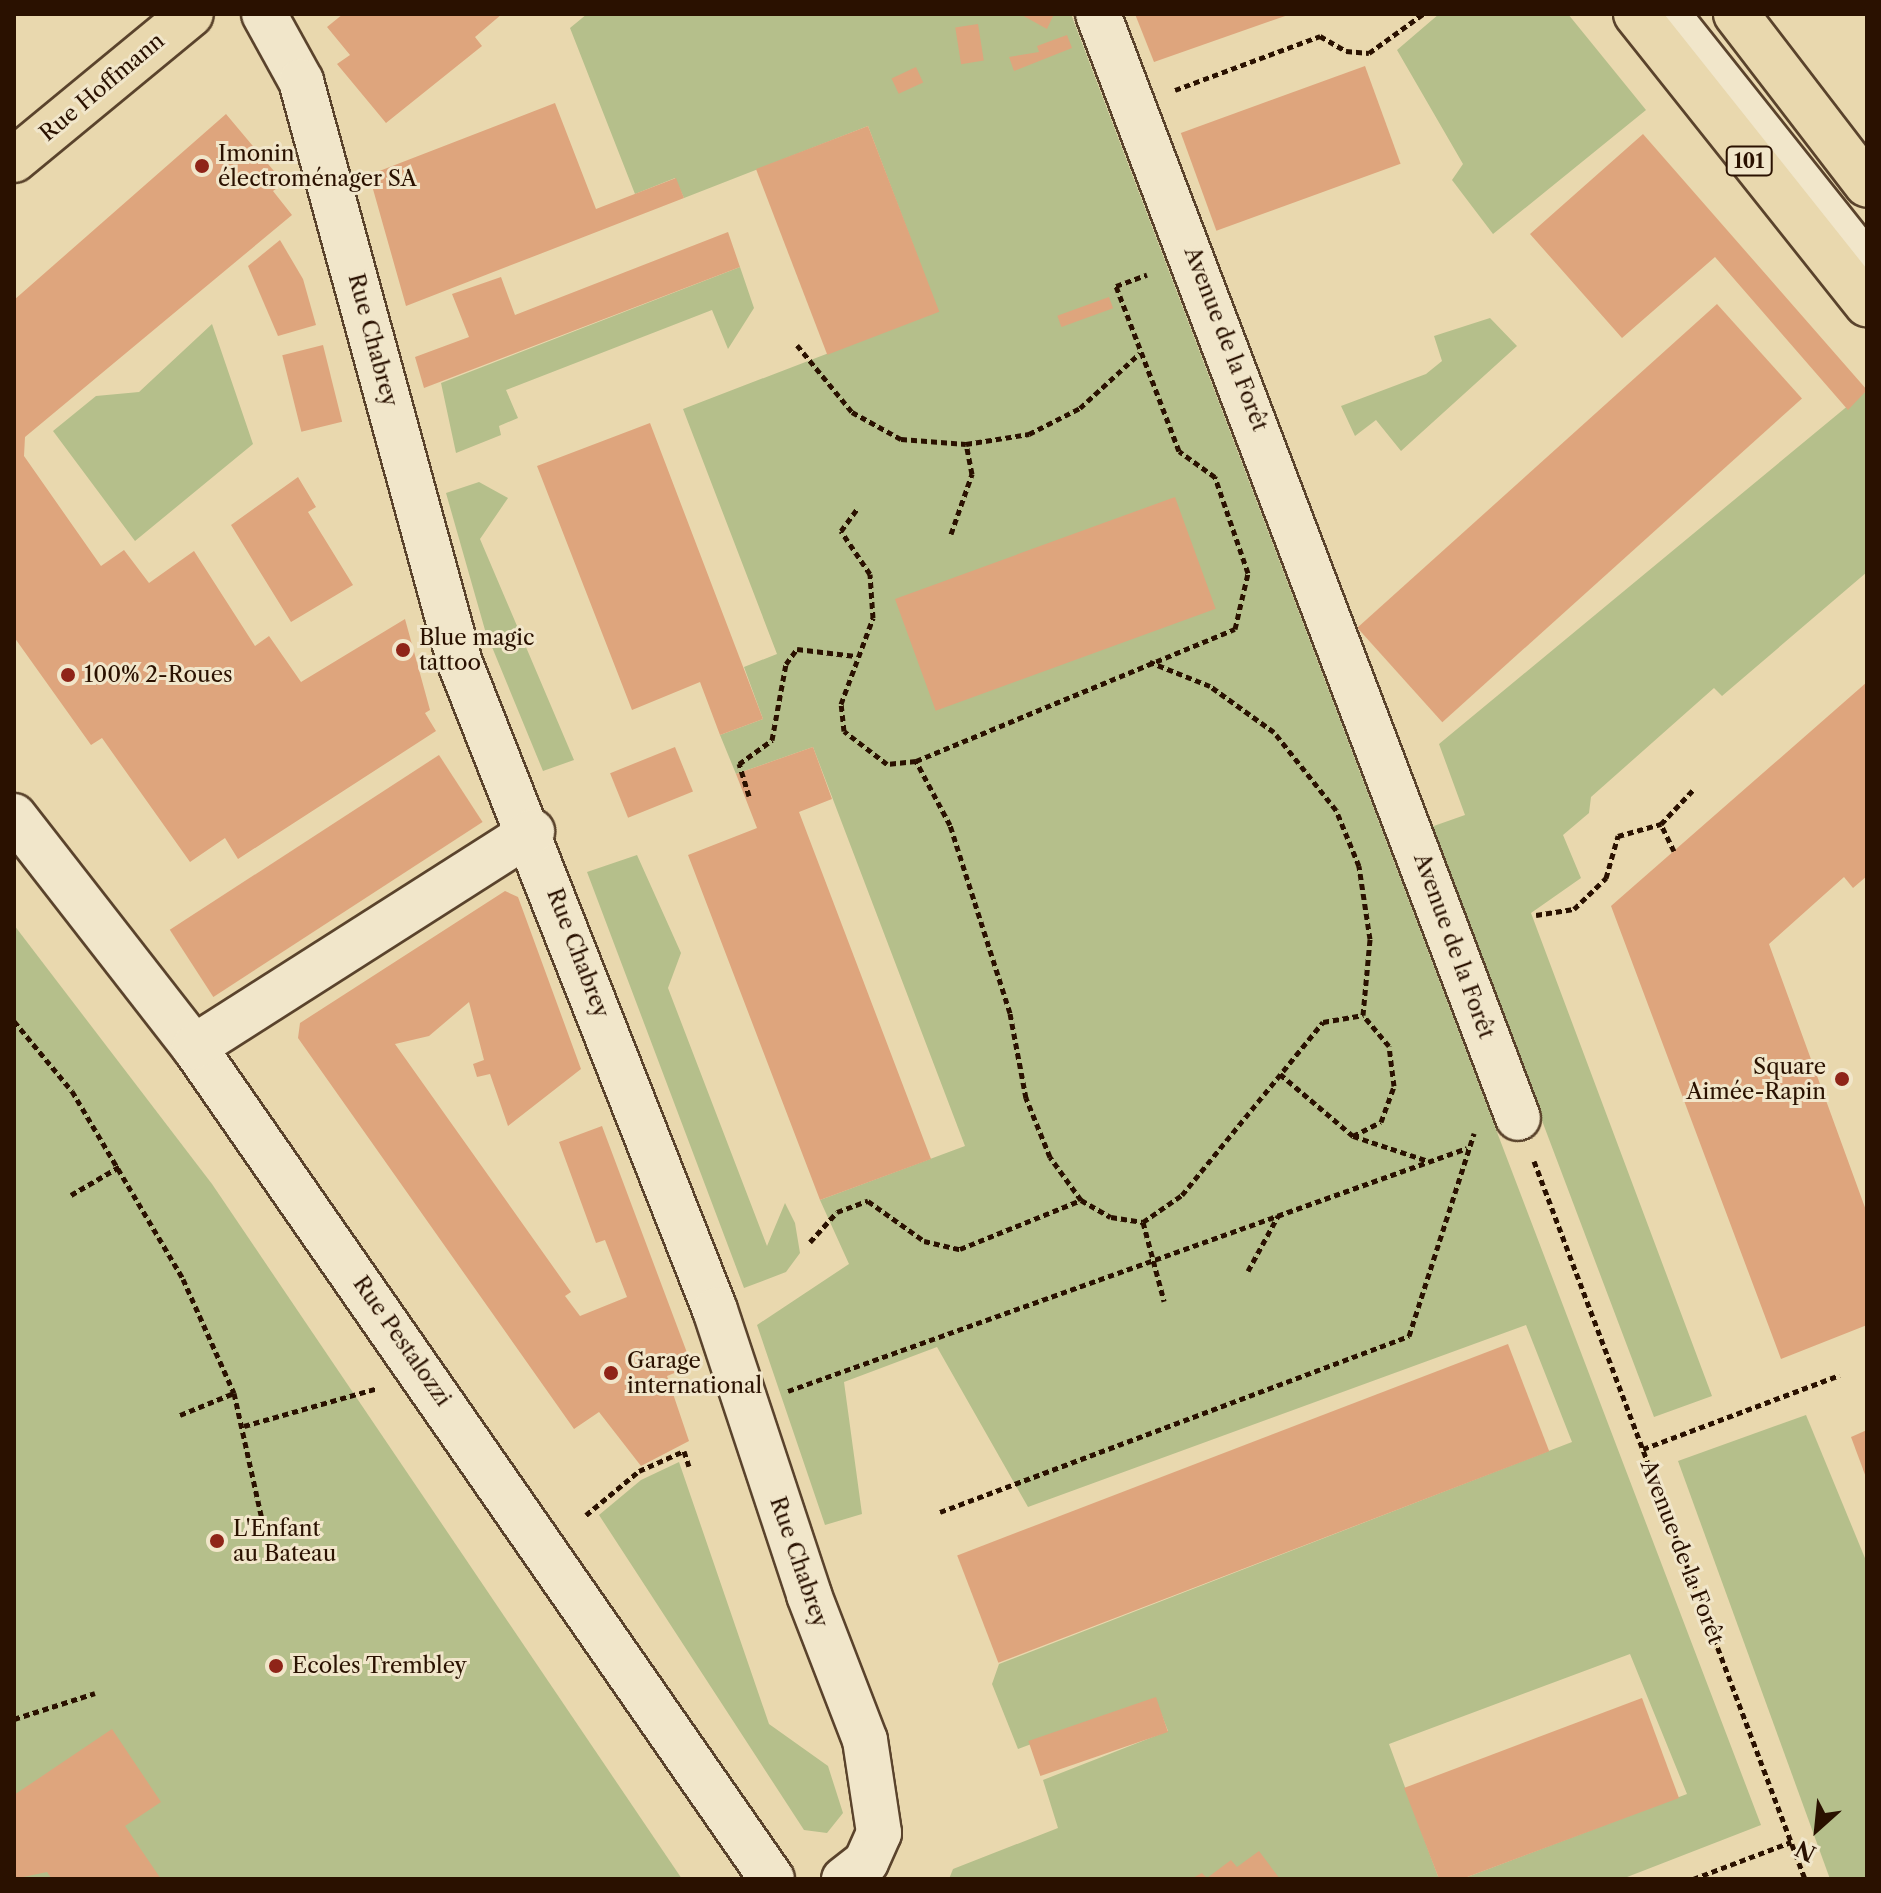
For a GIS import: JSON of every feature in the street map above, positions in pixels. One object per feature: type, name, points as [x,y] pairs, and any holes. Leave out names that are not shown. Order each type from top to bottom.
[{"type":"main road","name":"Rue Hoffmann","points":[[14,160],[191,14]]},
{"type":"main road","name":"101","points":[[1636,14],[1867,304]]},
{"type":"main road","points":[[1736,14],[1867,185]]},
{"type":"street","name":"Rue Chabrey","points":[[264,14],[301,81],[460,663],[532,832],[715,1310],[809,1595],[865,1740],[881,1819],[855,1870]]},
{"type":"street","name":"Avenue de la Forêt","points":[[1098,14],[1195,257],[1514,1105]]},
{"type":"street","points":[[1667,14],[1867,265]]},
{"type":"street","points":[[1702,14],[1867,222]]},
{"type":"street","name":"Rue Pestalozzi","points":[[14,816],[194,1047],[772,1879]]},
{"type":"street","points":[[194,1047],[532,832]]},
{"type":"path","points":[[1133,106],[1320,36],[1346,51],[1369,53],[1423,14]]},
{"type":"path","points":[[857,509],[841,531],[870,574],[873,618],[856,656],[841,704],[844,731],[863,753],[887,764],[916,761],[1235,629],[1248,573],[1215,477],[1179,451],[1116,286],[1195,257]]},
{"type":"path","points":[[797,345],[852,412],[901,439],[966,444],[1029,434],[1080,408],[1140,353]]},
{"type":"path","points":[[951,534],[972,474],[966,444]]},
{"type":"path","points":[[749,796],[739,764],[772,740],[786,664],[797,649],[856,656]]},
{"type":"path","points":[[1150,662],[1210,686],[1274,732],[1336,810],[1359,866],[1370,939],[1363,1015],[1389,1046],[1394,1086],[1381,1122],[1353,1136]]},
{"type":"path","points":[[916,761],[950,825],[982,916],[1026,1098],[1050,1157],[1081,1200],[1111,1217],[1143,1222],[1182,1195],[1323,1022],[1363,1015]]},
{"type":"path","points":[[1536,915],[1574,909],[1606,878],[1618,836],[1661,824],[1694,789]]},
{"type":"path","points":[[1661,824],[1674,851]]},
{"type":"path","points":[[14,1021],[119,1167],[183,1279],[234,1393],[244,1426],[263,1524]]},
{"type":"path","points":[[1280,1074],[1353,1136],[1430,1161]]},
{"type":"path","points":[[940,1512],[1409,1336],[1467,1148],[1483,1112],[1514,1105]]},
{"type":"path","name":"Avenue de la Forêt","points":[[1514,1105],[1805,1879]]},
{"type":"path","points":[[790,1390],[1467,1148]]},
{"type":"path","points":[[71,1195],[119,1167]]},
{"type":"path","points":[[810,1242],[837,1212],[868,1201],[924,1241],[960,1249],[1081,1200]]},
{"type":"path","points":[[1248,1271],[1278,1216]]},
{"type":"path","points":[[1143,1222],[1157,1259],[1164,1301]]},
{"type":"path","points":[[1643,1449],[1840,1375]]},
{"type":"path","points":[[244,1426],[380,1387]]},
{"type":"path","points":[[180,1415],[234,1393]]},
{"type":"path","points":[[586,1515],[639,1471],[684,1451],[689,1466]]},
{"type":"path","points":[[14,1719],[95,1693]]},
{"type":"path","points":[[1693,1879],[1791,1842]]},
{"type":"green space","points":[[587,14],[1071,14],[1761,1825],[1622,1879],[1462,1879],[1687,1794],[1630,1654],[1389,1744],[1439,1879],[949,1879],[953,1869],[1058,1828],[1043,1780],[1168,1731],[1155,1698],[1018,1749],[992,1684],[999,1664],[1572,1442],[1526,1325],[1028,1507],[937,1347],[844,1382],[862,1514],[825,1525],[757,1325],[849,1264],[820,1200],[965,1146],[813,747],[736,774],[720,735],[763,719],[744,667],[777,654],[683,409],[938,311],[868,126],[684,198],[675,178],[635,194],[570,28]]},
{"type":"green space","points":[[1439,14],[1568,14],[1646,110],[1493,234],[1452,180],[1463,164],[1397,50]]},
{"type":"green space","points":[[740,267],[754,308],[728,349],[712,310],[506,390],[518,418],[499,426],[501,435],[456,453],[441,383]]},
{"type":"green space","points":[[1490,318],[1517,346],[1401,451],[1376,420],[1355,436],[1341,406],[1426,374],[1442,361],[1434,336]]},
{"type":"green space","points":[[212,324],[253,444],[135,541],[53,431],[96,396],[139,392]]},
{"type":"green space","points":[[1867,390],[1867,572],[1722,696],[1714,688],[1591,797],[1589,813],[1563,835],[1581,878],[1531,913],[1712,1396],[1654,1417],[1431,827],[1465,815],[1439,744]]},
{"type":"green space","points":[[479,482],[508,498],[480,539],[574,760],[543,771],[485,630],[446,493]]},
{"type":"green space","points":[[637,855],[681,953],[668,988],[767,1246],[785,1203],[795,1223],[800,1253],[786,1272],[744,1288],[587,872]]},
{"type":"green space","name":"Ecoles Trembley","points":[[14,925],[212,1184],[682,1879],[14,1879]]},
{"type":"green space","points":[[1806,1415],[1867,1563],[1867,1879],[1830,1879],[1678,1461]]},
{"type":"green space","points":[[679,1462],[769,1724],[828,1766],[843,1813],[827,1833],[804,1830],[599,1515],[641,1480]]},
{"type":"building","points":[[343,14],[502,14],[475,37],[482,46],[386,123],[337,64],[350,55],[327,27]]},
{"type":"building","points":[[1020,14],[1054,14],[1047,29]]},
{"type":"building","points":[[1135,14],[1288,14],[1288,15],[1154,62]]},
{"type":"building","points":[[978,24],[984,61],[961,64],[955,28]]},
{"type":"building","points":[[1067,35],[1072,48],[1014,71],[1009,57],[1039,52],[1037,46]]},
{"type":"building","points":[[1365,66],[1401,164],[1216,231],[1181,133]]},
{"type":"building","points":[[916,67],[923,82],[899,94],[892,78]]},
{"type":"building","points":[[555,103],[596,209],[676,178],[684,198],[406,306],[369,175]]},
{"type":"building","points":[[226,114],[284,183],[273,191],[292,215],[25,437],[24,456],[101,566],[124,550],[149,583],[194,551],[255,646],[269,636],[301,682],[405,619],[430,710],[425,713],[436,731],[238,859],[225,838],[190,862],[102,738],[91,745],[14,637],[14,300]]},
{"type":"building","points":[[868,126],[939,312],[827,355],[756,169]]},
{"type":"building","points":[[1643,134],[1867,390],[1848,410],[1715,257],[1622,338],[1530,234]]},
{"type":"building","points":[[728,232],[740,267],[424,388],[415,357],[469,337],[452,294],[501,277],[515,315]]},
{"type":"building","points":[[280,240],[303,279],[316,325],[278,336],[248,266]]},
{"type":"building","points":[[1109,297],[1113,308],[1061,327],[1057,316]]},
{"type":"building","points":[[1717,304],[1802,398],[1442,722],[1357,628]]},
{"type":"building","points":[[323,345],[342,422],[301,432],[282,355]]},
{"type":"building","points":[[650,423],[763,719],[720,735],[700,682],[632,710],[537,466]]},
{"type":"building","points":[[298,477],[316,507],[308,512],[353,585],[291,622],[231,525]]},
{"type":"building","points":[[1175,497],[1216,609],[936,711],[895,599]]},
{"type":"building","points":[[1867,682],[1867,876],[1853,888],[1844,877],[1769,944],[1867,1213],[1867,1325],[1781,1359],[1611,906]]},
{"type":"building","points":[[675,747],[693,792],[628,818],[610,773]]},
{"type":"building","points":[[813,747],[832,799],[799,812],[931,1159],[820,1200],[688,855],[757,828],[736,774]]},
{"type":"building","points":[[439,755],[483,822],[213,997],[170,930]]},
{"type":"building","points":[[505,891],[518,897],[581,1069],[508,1126],[490,1074],[477,1077],[473,1064],[484,1060],[469,1002],[429,1036],[395,1044],[571,1292],[565,1296],[580,1316],[627,1297],[605,1240],[596,1243],[559,1142],[602,1126],[692,1366],[667,1376],[689,1441],[641,1466],[599,1412],[574,1429],[298,1038],[300,1023]]},
{"type":"building","points":[[1508,1344],[1549,1451],[998,1663],[957,1555]]},
{"type":"building","points":[[1867,1430],[1867,1480],[1851,1437]]},
{"type":"building","points":[[1156,1697],[1168,1732],[1040,1776],[1028,1741]]},
{"type":"building","points":[[1642,1698],[1679,1798],[1462,1879],[1439,1879],[1404,1788]]},
{"type":"building","points":[[112,1729],[161,1802],[125,1826],[161,1879],[52,1879],[47,1872],[14,1879],[14,1795]]},
{"type":"building","points":[[1259,1851],[1280,1879],[1191,1879],[1202,1873],[1207,1878],[1231,1860],[1237,1867]]},
{"type":"place","name":"Imonin électroménager SA","points":[[202,166]]},
{"type":"place","name":"Blue magic tattoo","points":[[403,650]]},
{"type":"place","name":"100% 2-Roues","points":[[68,675]]},
{"type":"place","name":"Square Aimée-Rapin","points":[[1842,1079]]},
{"type":"place","name":"Garage international","points":[[611,1373]]},
{"type":"place","name":"L'Enfant au Bateau","points":[[217,1541]]},
{"type":"place","name":"Ecoles Trembley","points":[[276,1666]]}]
